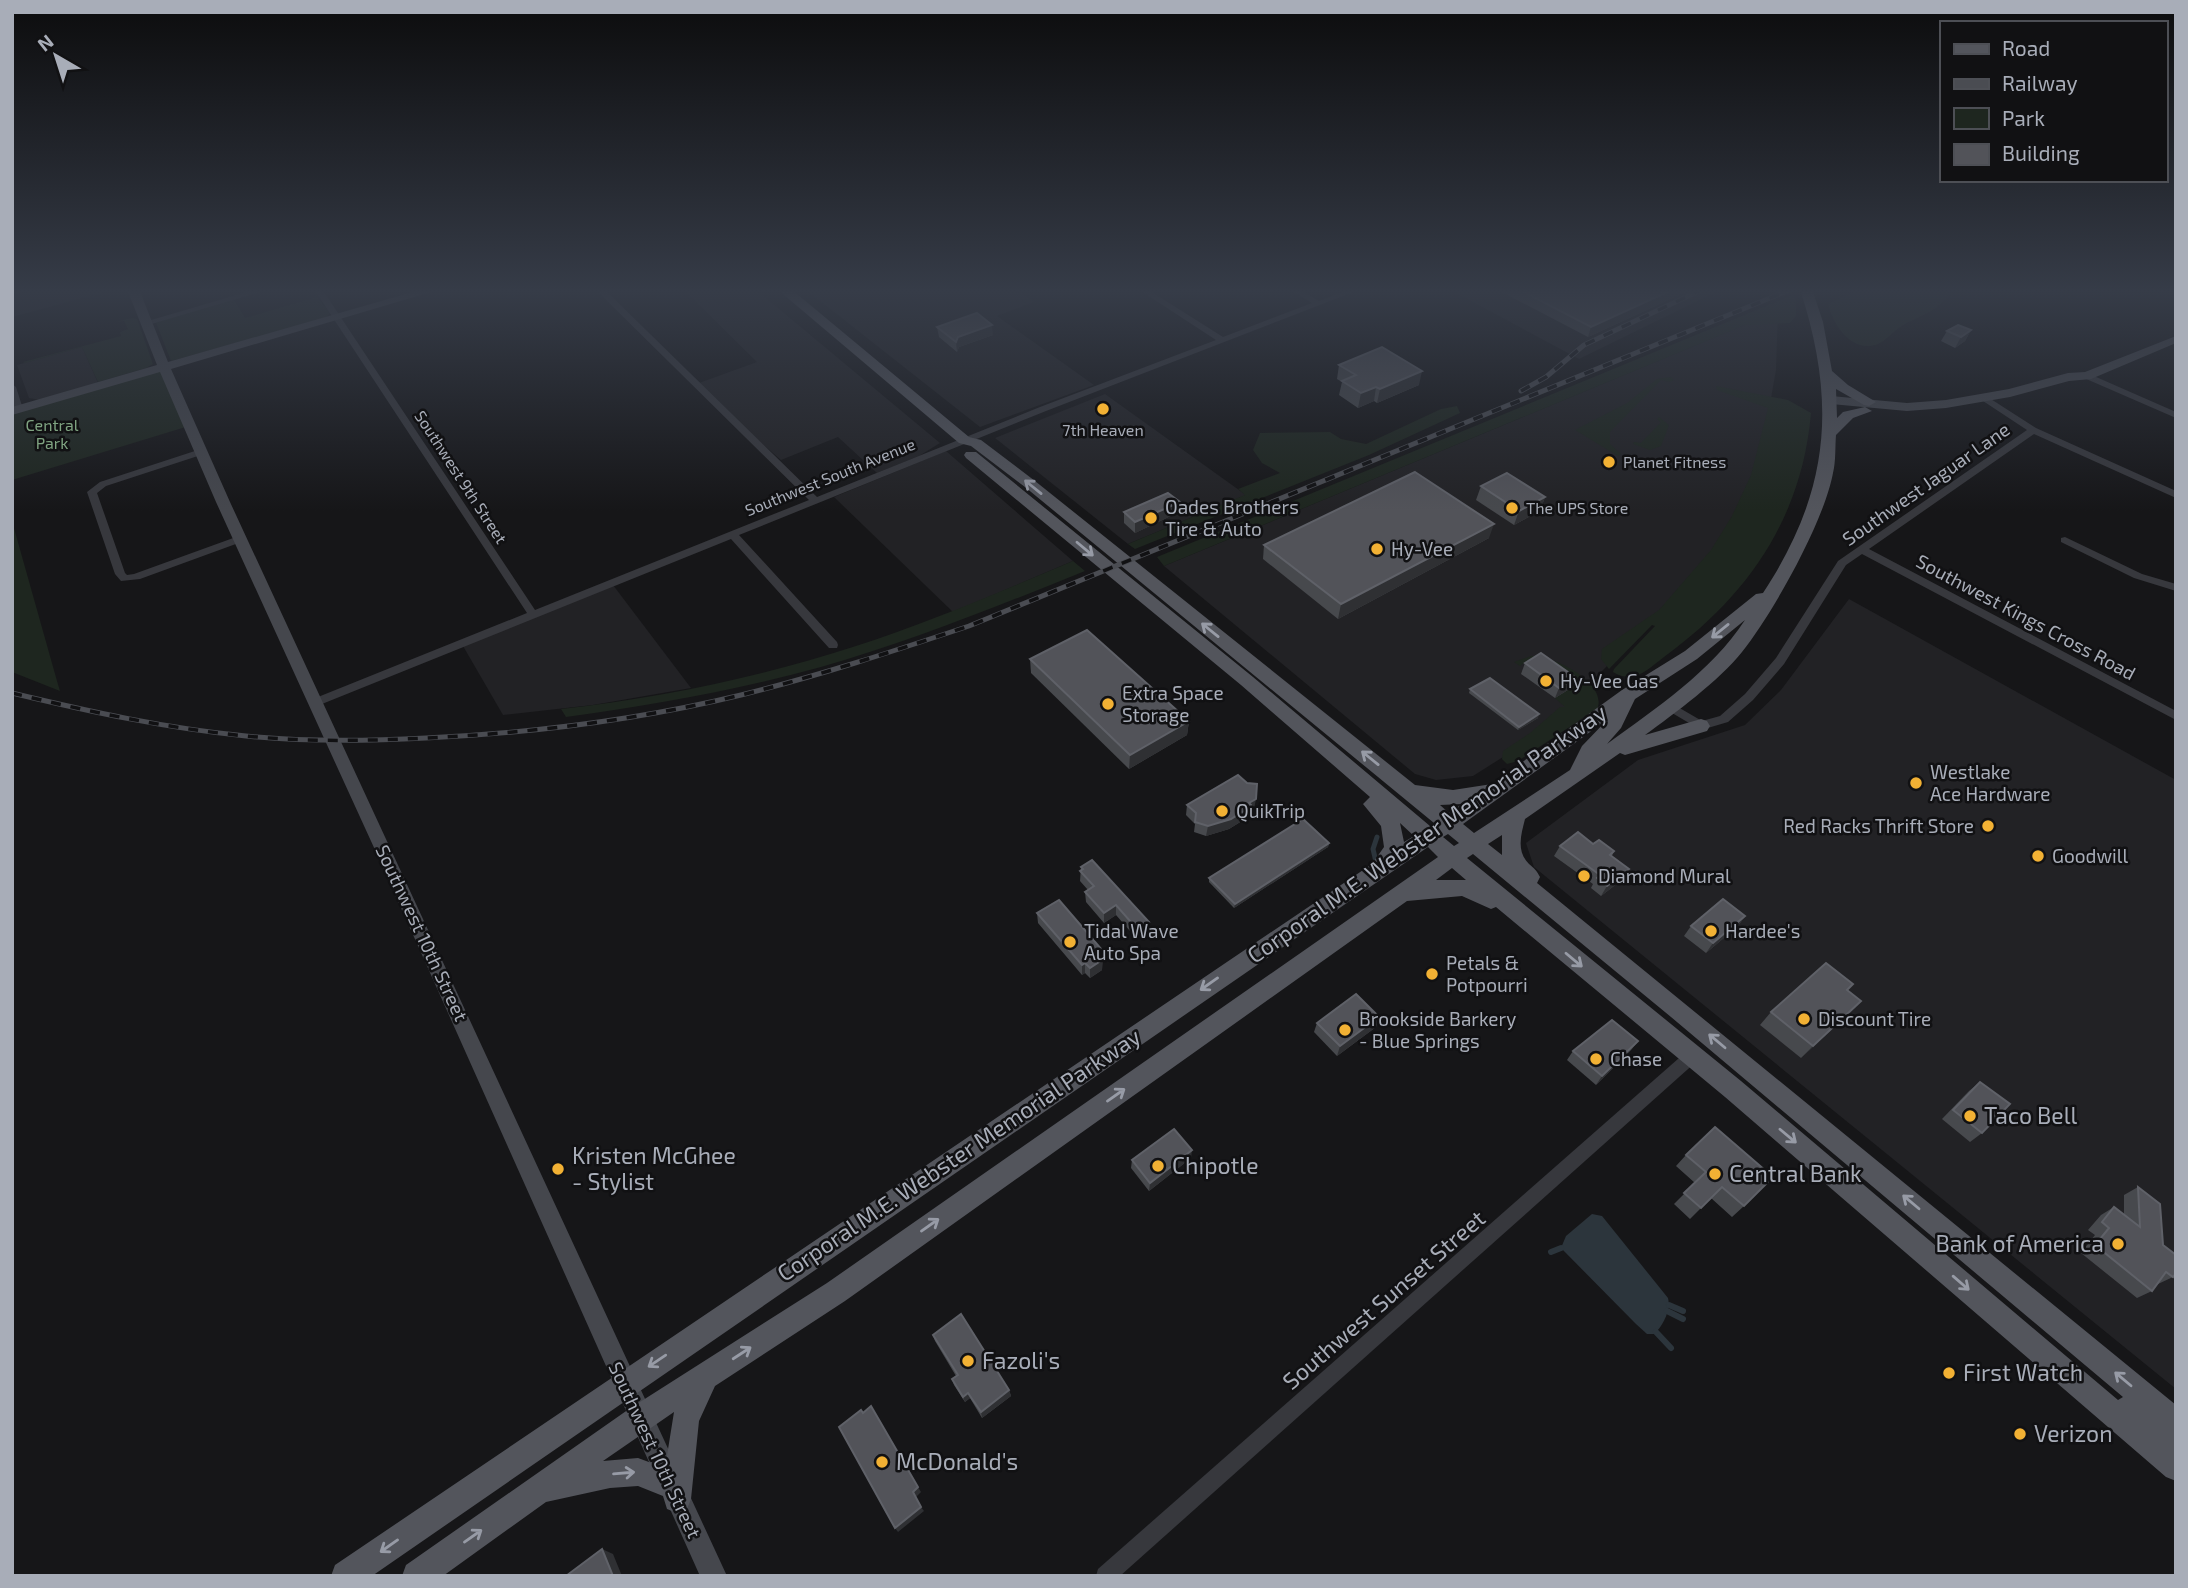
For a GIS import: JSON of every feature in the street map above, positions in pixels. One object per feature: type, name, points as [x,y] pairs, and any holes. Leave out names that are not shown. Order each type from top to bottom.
[{"type":"main road","points":[[872,363],[964,440],[976,443],[1019,476],[1405,787],[1439,830],[1453,857],[2176,1467]]},
{"type":"main road","points":[[1774,589],[1808,525],[1826,473],[1831,400],[1824,363]]},
{"type":"main road","points":[[1826,372],[1867,407],[1848,415],[1828,435]]},
{"type":"main road","points":[[964,440],[963,448],[1329,751],[1439,830],[1473,843],[2176,1423]]},
{"type":"main road","name":"Corporal M.E. Webster Memorial Parkway","points":[[358,1572],[625,1383],[1501,788],[1628,695],[1691,655],[1774,589]]},
{"type":"main road","name":"Corporal M.E. Webster Memorial Parkway","points":[[417,1576],[639,1419],[836,1292],[1473,843],[1599,760],[1671,707],[1735,649],[1774,589]]},
{"type":"main road","points":[[1577,775],[1588,751],[1621,713],[1628,695]]},
{"type":"main road","points":[[1599,760],[1634,743],[1701,726]]},
{"type":"main road","points":[[1329,751],[1323,761],[1390,819],[1394,828],[1394,849],[1371,875]]},
{"type":"main road","points":[[1405,787],[1429,797],[1443,798],[1470,796],[1501,788]]},
{"type":"main road","points":[[1517,813],[1509,840],[1514,863],[1571,911],[1576,928]]},
{"type":"main road","points":[[1401,894],[1445,887],[1467,889],[1485,896],[1514,919],[1538,930]]},
{"type":"main road","points":[[1692,1056],[1703,1056],[1716,1063],[1789,1113],[1816,1124]]},
{"type":"main road","points":[[534,1493],[578,1481],[638,1472],[673,1492],[683,1427],[691,1401],[706,1376]]},
{"type":"main road","points":[[2118,1418],[2130,1409],[2142,1414],[2176,1443]]},
{"type":"street","name":"Southwest 10th Street","points":[[161,363],[240,540],[317,702],[639,1419],[714,1576]]},
{"type":"street","points":[[12,387],[16,410],[180,363]]},
{"type":"street","name":"Southwest 9th Street","points":[[367,363],[532,613]]},
{"type":"street","points":[[675,363],[815,500]]},
{"type":"street","name":"Southwest South Avenue","points":[[317,702],[964,440],[1164,363]]},
{"type":"street","points":[[1867,407],[1907,407],[1983,397],[2068,377],[2087,376],[2121,363]]},
{"type":"street","points":[[1831,400],[1927,415],[1996,406],[2079,385],[2087,376]]},
{"type":"street","points":[[2087,376],[2176,415]]},
{"type":"street","points":[[1983,397],[2033,430],[2176,495]]},
{"type":"street","name":"Southwest Jaguar Lane","points":[[1701,726],[1724,719],[1749,697],[1780,661],[1842,563],[2033,430]]},
{"type":"street","points":[[201,452],[96,487],[92,492],[120,574],[124,579],[136,577],[240,540]]},
{"type":"street","points":[[732,534],[833,645]]},
{"type":"street","points":[[2065,540],[2138,576],[2176,588]]},
{"type":"street","name":"Southwest Kings Cross Road","points":[[1861,549],[2176,716]]},
{"type":"street","points":[[1671,707],[1701,726]]},
{"type":"street","name":"Southwest Sunset Street","points":[[1105,1576],[1692,1056]]},
{"type":"shaded area","points":[[89,363],[98,383],[40,400],[29,398],[17,365]]},
{"type":"shaded area","points":[[754,363],[844,363],[940,443],[919,456],[877,473],[838,437],[781,460],[699,383]]},
{"type":"shaded area","points":[[899,363],[1063,363],[1094,385],[980,427]]},
{"type":"shaded area","points":[[1653,363],[1776,363],[1761,455],[1734,515],[1712,550],[1671,602],[1561,712],[1522,745],[1473,776],[1436,780],[1415,774],[1164,566]]},
{"type":"shaded area","points":[[1105,394],[1246,495],[1128,544],[995,438]]},
{"type":"shaded area","points":[[946,451],[1073,561],[953,612],[834,497]]},
{"type":"shaded area","points":[[613,585],[691,688],[593,705],[503,715],[463,646]]},
{"type":"shaded area","points":[[1849,599],[2176,780],[2176,1389],[1534,867],[1526,843],[1638,760],[1745,725],[1781,690]]},
{"type":"shaded area","points":[[1592,1214],[1602,1216],[1668,1298],[1666,1318],[1654,1334],[1647,1334],[1636,1324],[1561,1248],[1566,1236]]},
{"type":"green space","points":[[89,363],[153,364],[146,368],[98,382]]},
{"type":"green space","points":[[1628,363],[1653,363],[1164,566],[1157,557]]},
{"type":"green space","name":"Central Park","points":[[163,368],[189,426],[12,480],[12,411]]},
{"type":"green space","points":[[1671,377],[1674,380],[1670,382],[1661,380],[1610,432],[1610,444],[1621,454],[1618,456],[1575,430],[1627,403],[1657,379]]},
{"type":"green space","points":[[1716,386],[1788,400],[1811,413],[1806,451],[1796,487],[1766,552],[1721,608],[1646,670],[1634,676],[1621,676],[1613,672],[1614,669],[1655,626],[1652,625],[1609,669],[1601,659],[1602,649],[1659,610],[1711,550],[1732,516],[1751,475],[1768,408],[1717,390]]},
{"type":"green space","points":[[1457,406],[1460,413],[1369,455],[1135,549],[1128,544],[1245,495],[1238,489],[1280,473],[1262,463],[1253,450],[1260,433],[1330,432],[1341,439],[1366,444],[1441,409]]},
{"type":"green space","points":[[1659,417],[1669,425],[1661,446],[1650,450],[1633,444],[1641,443],[1661,422],[1657,419]]},
{"type":"green space","points":[[12,521],[57,681],[60,691],[12,672]]},
{"type":"green space","points":[[1073,561],[1085,571],[922,634],[821,667],[727,690],[630,707],[566,717],[561,709],[710,685],[820,657],[884,637]]},
{"type":"green space","points":[[1531,656],[1553,660],[1587,681],[1599,700],[1597,709],[1518,761],[1507,764],[1502,759],[1503,751],[1530,733],[1560,707],[1565,707],[1555,698],[1570,688],[1524,663],[1520,666],[1514,662]]},
{"type":"building","points":[[1409,363],[1422,371],[1380,389],[1376,387],[1361,393],[1342,381],[1356,375],[1339,365]]},
{"type":"building","name":"Hy-Vee","points":[[1415,472],[1494,524],[1341,604],[1264,545]]},
{"type":"building","points":[[1507,473],[1545,497],[1519,511],[1481,486]]},
{"type":"building","points":[[1168,493],[1180,502],[1135,522],[1124,512]]},
{"type":"building","name":"Extra Space Storage","points":[[1087,630],[1189,721],[1130,755],[1030,659]]},
{"type":"building","points":[[1541,653],[1575,677],[1559,688],[1525,663]]},
{"type":"building","name":"Hy-Vee Gas","points":[[1490,678],[1539,714],[1519,727],[1470,689]]},
{"type":"building","name":"QuikTrip","points":[[1238,775],[1247,783],[1257,784],[1256,799],[1249,803],[1251,805],[1231,819],[1208,826],[1195,822],[1196,813],[1187,805]]},
{"type":"building","name":"QuikTrip","points":[[1303,819],[1329,843],[1235,904],[1209,878]]},
{"type":"building","points":[[1578,832],[1593,844],[1599,840],[1614,851],[1610,855],[1629,869],[1607,886],[1597,878],[1600,875],[1560,846]]},
{"type":"building","points":[[1092,860],[1149,922],[1137,929],[1116,905],[1104,913],[1085,892],[1094,886],[1080,871],[1083,869],[1081,867]]},
{"type":"building","name":"Hardee's","points":[[1723,899],[1745,916],[1713,943],[1691,926]]},
{"type":"building","name":"Tidal Wave Auto Spa","points":[[1059,900],[1103,951],[1098,955],[1102,960],[1090,968],[1085,963],[1082,965],[1037,913]]},
{"type":"building","name":"Discount Tire","points":[[1826,963],[1853,984],[1847,990],[1861,1001],[1813,1046],[1771,1012]]},
{"type":"building","name":"Brookside Barkery - Blue Springs","points":[[1356,994],[1379,1017],[1340,1046],[1317,1023]]},
{"type":"building","name":"Chase","points":[[1612,1020],[1638,1041],[1602,1076],[1573,1051]]},
{"type":"building","name":"Taco Bell","points":[[1980,1082],[2010,1104],[1982,1133],[1953,1110]]},
{"type":"building","name":"Central Bank","points":[[1715,1127],[1773,1177],[1744,1206],[1722,1187],[1701,1208],[1684,1193],[1706,1172],[1686,1155]]},
{"type":"building","name":"Chipotle","points":[[1174,1129],[1192,1150],[1150,1183],[1132,1160]]},
{"type":"building","name":"Bank of America","points":[[2138,1187],[2160,1204],[2163,1245],[2176,1255],[2176,1273],[2173,1277],[2166,1272],[2152,1291],[2095,1245],[2109,1228],[2102,1222],[2114,1207],[2140,1227]]},
{"type":"building","name":"Fazoli's","points":[[961,1314],[1009,1390],[981,1412],[968,1393],[963,1397],[952,1379],[958,1375],[933,1335]]},
{"type":"building","name":"McDonald's","points":[[871,1406],[918,1487],[913,1492],[921,1507],[895,1528],[839,1427],[861,1410],[863,1413]]},
{"type":"building","points":[[602,1549],[613,1576],[566,1576]]},
{"type":"waterway","points":[[1376,862],[1373,849],[1377,837]]},
{"type":"waterway","points":[[1551,1252],[1561,1248]]},
{"type":"waterway","points":[[1669,1305],[1683,1311]]},
{"type":"waterway","points":[[1667,1311],[1683,1319]]},
{"type":"waterway","points":[[1656,1332],[1671,1348]]},
{"type":"railway","points":[[1521,391],[1546,377],[1562,363]]},
{"type":"railway","points":[[12,693],[186,729],[314,740],[404,739],[505,733],[585,724],[702,704],[770,688],[969,626],[1611,363]]},
{"type":"place","name":"7th Heaven","points":[[1103,409]]},
{"type":"place","name":"Planet Fitness","points":[[1609,462]]},
{"type":"place","name":"The UPS Store","points":[[1512,508]]},
{"type":"place","name":"Oades Brothers Tire & Auto","points":[[1151,518]]},
{"type":"place","name":"Hy-Vee","points":[[1377,549]]},
{"type":"place","name":"Hy-Vee Gas","points":[[1546,681]]},
{"type":"place","name":"Extra Space Storage","points":[[1108,704]]},
{"type":"place","name":"Westlake Ace Hardware","points":[[1916,783]]},
{"type":"place","name":"QuikTrip","points":[[1222,811]]},
{"type":"place","name":"Red Racks Thrift Store","points":[[1988,826]]},
{"type":"place","name":"Goodwill","points":[[2038,856]]},
{"type":"place","name":"Diamond Mural","points":[[1584,876]]},
{"type":"place","name":"Hardee's","points":[[1711,931]]},
{"type":"place","name":"Tidal Wave Auto Spa","points":[[1070,942]]},
{"type":"place","name":"Petals & Potpourri","points":[[1432,974]]},
{"type":"place","name":"Discount Tire","points":[[1804,1019]]},
{"type":"place","name":"Brookside Barkery - Blue Springs","points":[[1345,1030]]},
{"type":"place","name":"Chase","points":[[1596,1059]]},
{"type":"place","name":"Taco Bell","points":[[1970,1116]]},
{"type":"place","name":"Chipotle","points":[[1158,1166]]},
{"type":"place","name":"Kristen McGhee - Stylist","points":[[558,1169]]},
{"type":"place","name":"Central Bank","points":[[1715,1174]]},
{"type":"place","name":"Bank of America","points":[[2118,1244]]},
{"type":"place","name":"Fazoli's","points":[[968,1361]]},
{"type":"place","name":"First Watch","points":[[1949,1373]]},
{"type":"place","name":"Verizon","points":[[2020,1434]]},
{"type":"place","name":"McDonald's","points":[[882,1462]]}]
